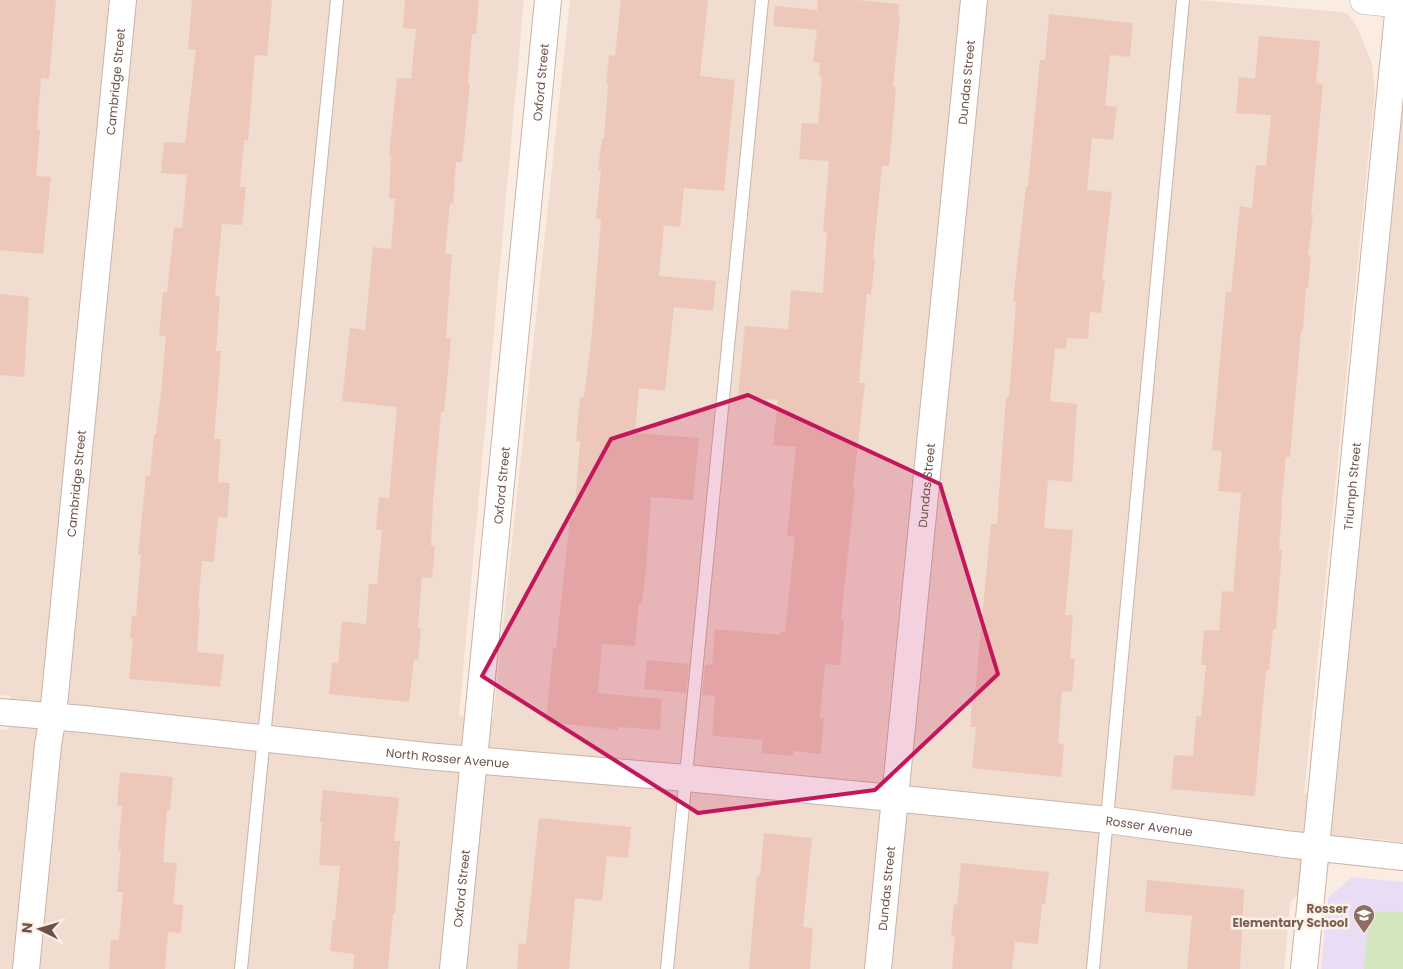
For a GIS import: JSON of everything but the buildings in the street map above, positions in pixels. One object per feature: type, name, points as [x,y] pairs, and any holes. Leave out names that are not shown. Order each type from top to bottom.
[{"type":"street","name":"Cambridge Street","points":[[26,969],[48,745],[53,716],[123,0]]},
{"type":"street","name":"Oxford Street","points":[[453,969],[494,575],[548,0]]},
{"type":"street","name":"Dundas Street","points":[[878,969],[974,0]]},
{"type":"street","points":[[1364,0],[1401,4]]},
{"type":"street","name":"Triumph Street","points":[[1304,969],[1401,4]]},
{"type":"street","name":"North Rosser Avenue","points":[[0,712],[263,737],[474,760],[686,778],[895,799]]},
{"type":"street","name":"Rosser Avenue","points":[[895,799],[1107,820],[1316,848],[1403,857]]},
{"type":"lane","points":[[241,969],[337,0]]},
{"type":"lane","points":[[667,969],[762,0]]},
{"type":"lane","points":[[1092,969],[1183,0]]},
{"type":"highlighted area","points":[[748,395],[940,484],[998,674],[875,790],[698,813],[482,676],[611,439]]},
{"type":"shaded area","points":[[0,0],[524,0],[459,715],[493,719],[570,0],[1198,0],[1343,12],[1349,15],[1359,31],[1372,64],[1375,91],[1304,795],[1332,772],[1403,82],[1403,842],[1358,837],[1290,902],[1284,969],[0,969],[0,729],[8,730],[11,696],[0,695]]},
{"type":"shaded area","name":"Rosser Elementary School","points":[[1352,877],[1403,882],[1403,969],[1321,969],[1328,898]]},
{"type":"green space","points":[[1369,911],[1403,912],[1403,969],[1364,969]]},
{"type":"place","name":"Rosser Elementary School","points":[[1364,934]]}]
